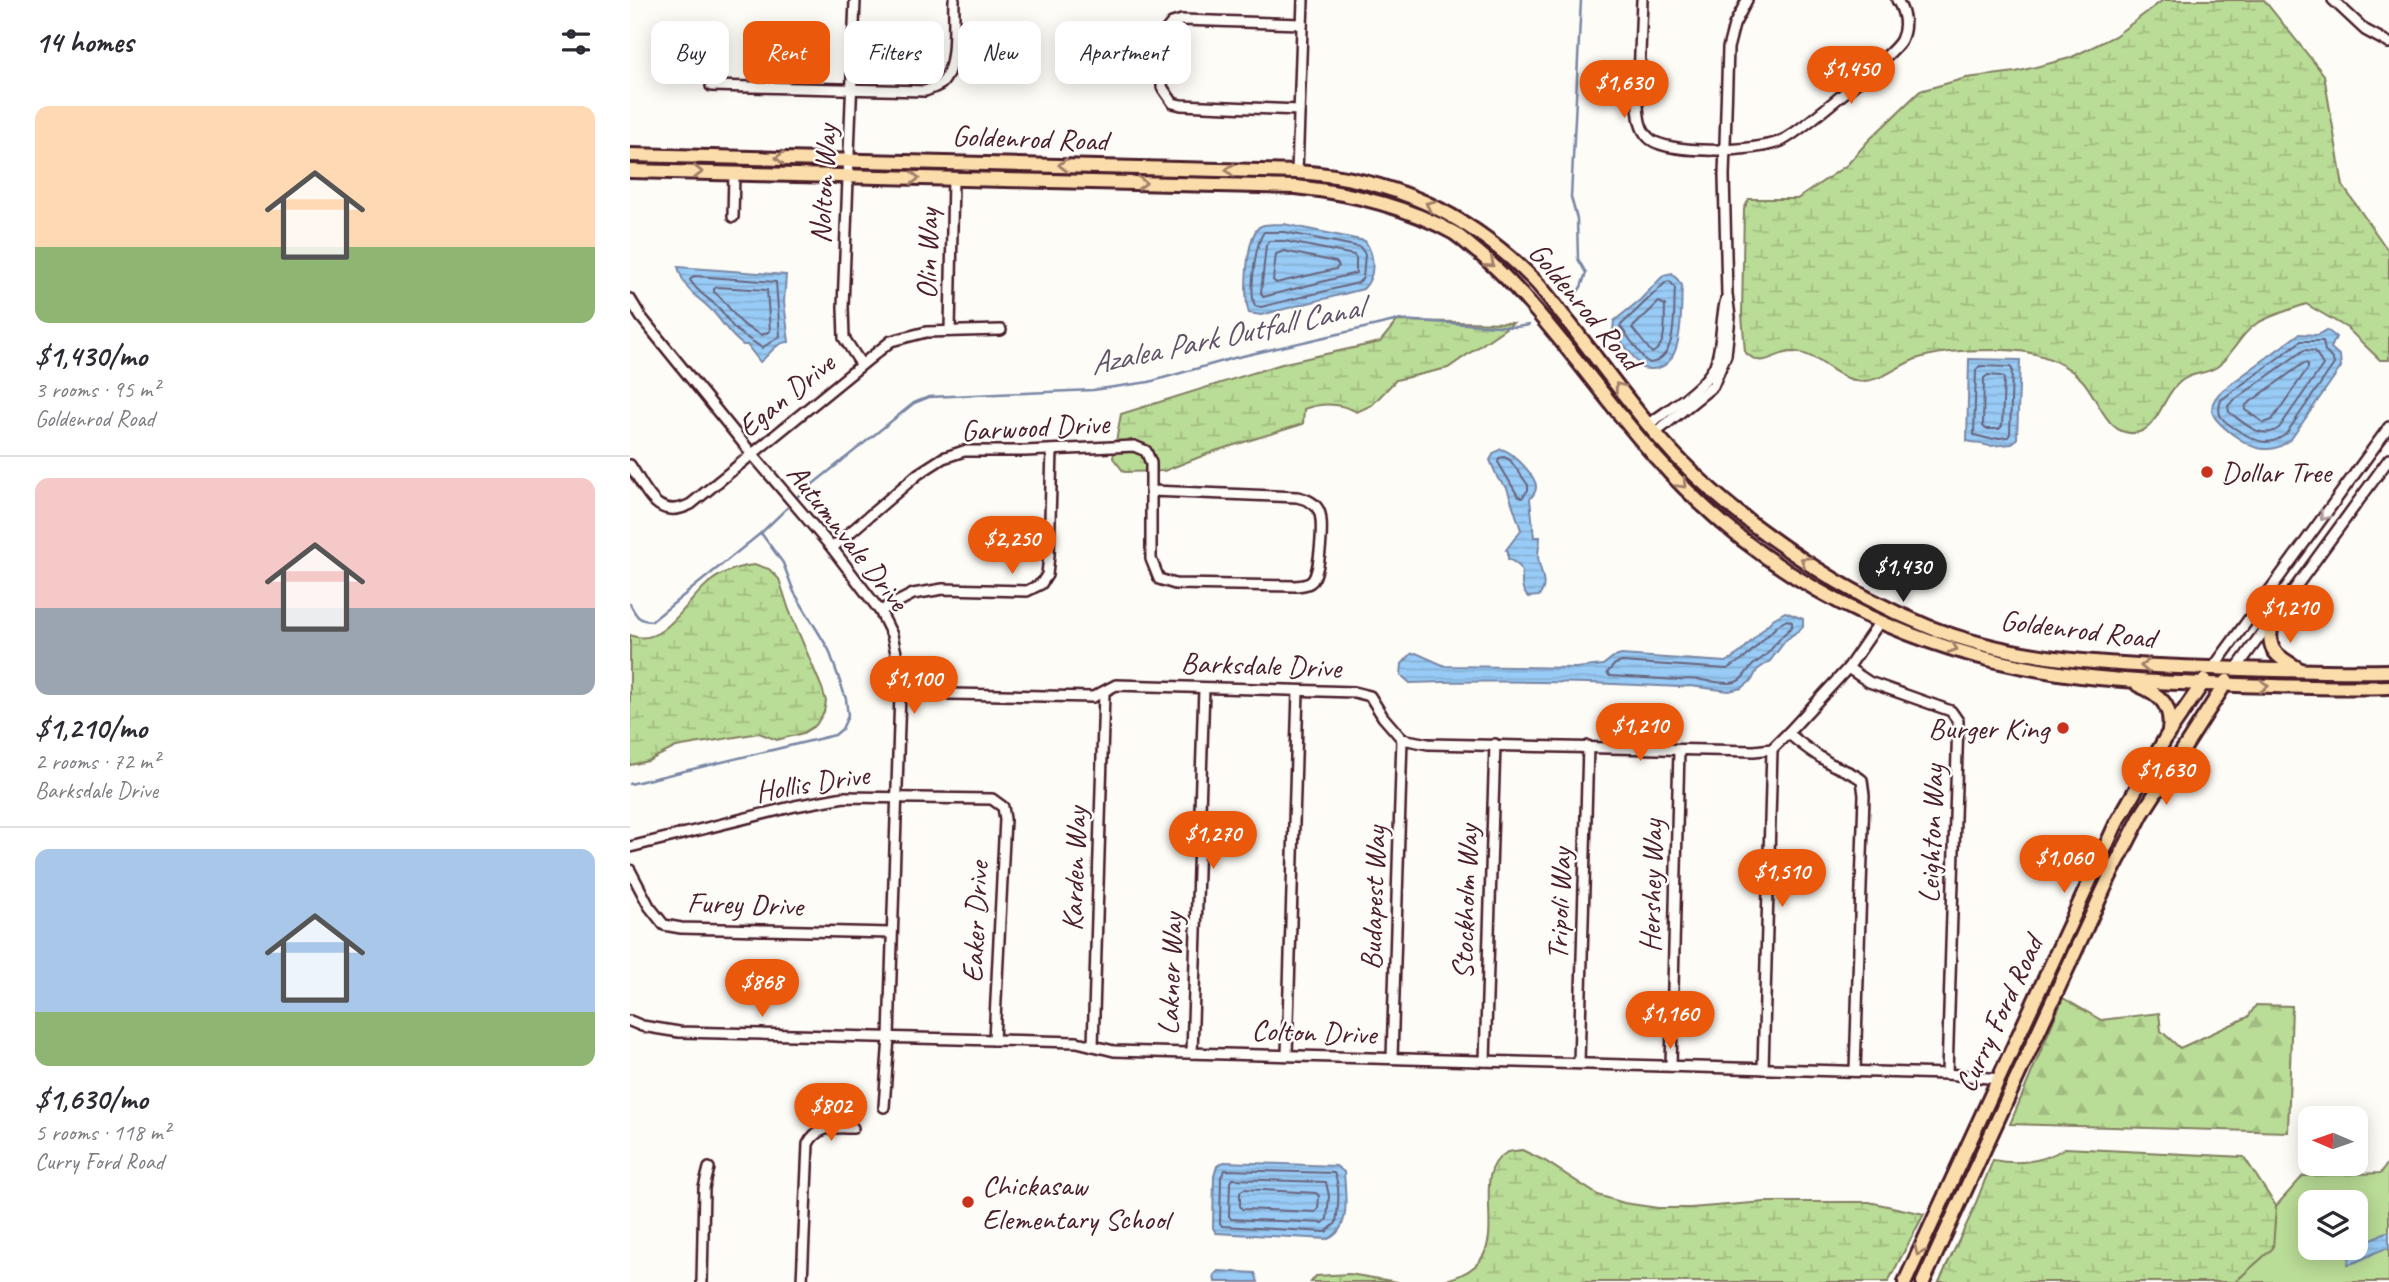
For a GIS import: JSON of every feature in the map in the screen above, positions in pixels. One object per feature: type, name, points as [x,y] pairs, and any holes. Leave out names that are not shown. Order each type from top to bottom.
[{"type":"main road","name":"Goldenrod Road","points":[[630,155],[1297,172],[1349,178],[1406,194],[1466,222],[1536,282],[1652,428],[1698,478],[1740,514],[1806,562],[1870,599],[1930,627],[1983,644],[2075,661],[2236,669],[2389,671]]},
{"type":"main road","points":[[1079,181],[1093,172],[1123,173],[1131,167]]},
{"type":"main road","name":"Goldenrod Road","points":[[630,171],[1079,181],[1321,190],[1353,195],[1404,211],[1456,234],[1526,297],[1636,434],[1698,501],[1753,546],[1822,594],[1879,623],[1965,653],[2055,673],[2128,681],[2202,684],[2350,688],[2389,685]]},
{"type":"main road","points":[[1442,228],[1447,224],[1489,240]]},
{"type":"main road","points":[[1614,406],[1623,410],[1638,427],[1652,428]]},
{"type":"main road","points":[[1636,434],[1679,458]]},
{"type":"main road","points":[[1822,594],[1856,604],[1863,604],[1870,599]]},
{"type":"main road","points":[[1879,623],[1890,618],[1930,627]]},
{"type":"main road","points":[[2273,619],[2269,642],[2276,654],[2303,671]]},
{"type":"main road","name":"Curry Ford Road","points":[[1905,1282],[2116,824],[2169,732],[2213,668]]},
{"type":"main road","name":"Curry Ford Road","points":[[1923,1282],[2114,867],[2142,814],[2236,669]]},
{"type":"main road","points":[[2128,681],[2154,692],[2164,700],[2170,722],[2169,732]]},
{"type":"main road","points":[[2018,1076],[2012,1065],[2066,943],[2069,925]]},
{"type":"main road","points":[[1936,1254],[1938,1235],[1999,1100],[1999,1079]]},
{"type":"street","name":"Nolton Way","points":[[855,0],[843,307],[844,338],[861,364]]},
{"type":"street","points":[[711,86],[925,91],[940,85],[948,75],[952,62],[954,0]]},
{"type":"street","points":[[1297,172],[1303,0]]},
{"type":"street","points":[[1642,0],[1638,107],[1640,124],[1648,138],[1661,146],[1724,150],[1755,149],[1782,141],[1850,87],[1899,44],[1905,28],[1902,9],[1897,0]]},
{"type":"street","points":[[1652,428],[1713,386],[1726,355],[1730,317],[1727,294],[1724,150],[1728,48],[1734,25],[1747,0]]},
{"type":"street","points":[[2333,0],[2365,30],[2389,43]]},
{"type":"street","points":[[1300,110],[1181,105],[1173,103],[1162,87],[1167,29],[1172,23],[1182,20],[1302,24]]},
{"type":"street","points":[[1827,57],[1850,87]]},
{"type":"street","points":[[733,217],[734,173]]},
{"type":"street","name":"Olin Way","points":[[950,331],[953,178]]},
{"type":"street","name":"Autumnvale Drive","points":[[630,299],[640,317],[832,548],[880,611],[892,635],[898,662],[900,693],[888,1062],[884,1107]]},
{"type":"street","name":"Egan Drive","points":[[630,465],[660,507],[669,511],[679,510],[691,504],[891,341],[926,332],[1001,330]]},
{"type":"street","name":"Curry Ford Road","points":[[2213,668],[2389,427]]},
{"type":"street","points":[[2379,441],[2389,448]]},
{"type":"street","name":"Garwood Drive","points":[[832,548],[918,474],[943,458],[964,451],[1134,446],[1146,451],[1151,463],[1150,559],[1159,579],[1175,584],[1296,586],[1306,585],[1314,580],[1318,567],[1321,519],[1318,509],[1309,500],[1297,496],[1152,491]]},
{"type":"street","points":[[880,611],[913,594],[943,589],[1027,591],[1041,584],[1047,575],[1049,555],[1052,450]]},
{"type":"street","name":"Curry Ford Road","points":[[2236,669],[2389,459]]},
{"type":"street","points":[[1402,739],[1428,744],[1754,751],[1772,748],[1848,668],[1879,623]]},
{"type":"street","name":"Leighton Way","points":[[1848,668],[1869,682],[1951,711],[1958,721],[1947,1074]]},
{"type":"street","name":"Barksdale Drive","points":[[900,693],[1093,698],[1116,685],[1354,692],[1370,696],[1383,717],[1402,739]]},
{"type":"street","name":"Lakner Way","points":[[1192,1053],[1204,688]]},
{"type":"street","points":[[1287,1055],[1298,691]]},
{"type":"street","name":"Karden Way","points":[[1093,1046],[1104,692]]},
{"type":"street","points":[[1788,733],[1807,749],[1862,780],[1864,795],[1855,1071]]},
{"type":"street","name":"Budapest Way","points":[[1392,1058],[1402,739]]},
{"type":"street","name":"Stockholm Way","points":[[1485,1061],[1495,744]]},
{"type":"street","name":"Tripoli Way","points":[[1579,1063],[1588,746]]},
{"type":"street","points":[[1763,1069],[1772,748]]},
{"type":"street","name":"Hershey Way","points":[[1671,1066],[1679,750]]},
{"type":"street","name":"Hollis Drive","points":[[630,847],[795,806],[844,797],[992,799],[1003,807]]},
{"type":"street","name":"Eaker Drive","points":[[994,1040],[1005,819],[1003,807]]},
{"type":"street","name":"Furey Drive","points":[[630,870],[649,906],[664,925],[681,928],[891,933]]},
{"type":"street","name":"Colton Drive","points":[[630,1021],[642,1026],[679,1032],[1077,1042],[1114,1051],[1855,1071],[1947,1074],[1999,1079]]},
{"type":"street","name":"Autumnvale Drive","points":[[888,1062],[900,1038]]},
{"type":"street","points":[[802,1282],[808,1144],[812,1135],[821,1130],[853,1128]]},
{"type":"street","points":[[702,1282],[704,1188],[709,1168]]},
{"type":"green space","points":[[2163,0],[2264,0],[2324,75],[2343,186],[2389,252],[2389,360],[2380,360],[2347,328],[2306,304],[2256,324],[2245,333],[2217,367],[2180,382],[2151,425],[2139,432],[2128,433],[2111,423],[2087,386],[2073,372],[2055,361],[2035,354],[2003,350],[1940,353],[1919,358],[1876,379],[1860,381],[1843,376],[1802,353],[1786,353],[1758,360],[1745,352],[1742,315],[1744,209],[1749,199],[1797,199],[1847,165],[1920,91],[1966,78],[2016,72],[2070,58],[2115,36]]},
{"type":"green space","points":[[1397,321],[1513,323],[1448,368],[1396,380],[1372,405],[1357,412],[1325,404],[1304,409],[1303,424],[1215,451],[1164,471],[1124,472],[1113,458],[1121,414],[1285,363],[1380,342]]},
{"type":"green space","points":[[757,565],[769,569],[779,579],[822,688],[826,701],[824,712],[816,725],[803,733],[777,740],[759,733],[676,747],[648,761],[630,765],[630,635],[642,638],[665,629],[716,577],[732,570]]},
{"type":"green space","points":[[2063,998],[2101,1020],[2159,1013],[2161,1031],[2180,1048],[2248,1017],[2256,1005],[2292,1006],[2288,1132],[2010,1124]]},
{"type":"green space","points":[[2065,1148],[2244,1157],[2276,1206],[2273,1248],[2235,1282],[1939,1282],[1971,1215],[1993,1160],[2030,1161]]},
{"type":"green space","points":[[1522,1150],[1545,1161],[1598,1195],[1624,1203],[1658,1208],[1690,1208],[1765,1202],[1869,1202],[1924,1214],[1888,1282],[1440,1282],[1467,1272],[1484,1254],[1489,1239],[1490,1176],[1495,1163],[1506,1153]]},
{"type":"green space","points":[[2389,1161],[2389,1282],[2235,1282],[2272,1248],[2276,1206],[2303,1176],[2368,1176],[2368,1174],[2381,1173]]},
{"type":"green space","points":[[1349,1274],[1398,1282],[1311,1282],[1316,1276]]},
{"type":"water","points":[[1284,224],[1365,241],[1373,266],[1367,284],[1363,289],[1261,315],[1249,313],[1246,281],[1252,240],[1261,226]]},
{"type":"water","points":[[678,267],[786,275],[784,302],[789,342],[776,346],[760,362],[747,345],[734,337],[710,308],[689,290]]},
{"type":"water","points":[[1672,273],[1682,285],[1680,326],[1674,354],[1667,363],[1657,368],[1642,368],[1613,330],[1614,321],[1640,300],[1664,275]]},
{"type":"water","points":[[2327,330],[2336,337],[2331,348],[2340,356],[2341,367],[2291,439],[2276,448],[2257,448],[2222,426],[2213,415],[2212,409],[2217,396],[2224,389],[2299,334],[2318,335]]},
{"type":"water","points":[[1969,359],[2020,360],[2017,438],[2012,444],[1990,446],[1967,441]]},
{"type":"water","points":[[1501,449],[1521,462],[1536,485],[1530,499],[1534,537],[1540,537],[1538,561],[1544,581],[1539,596],[1528,597],[1522,586],[1520,567],[1508,559],[1506,550],[1521,530],[1507,488],[1498,479],[1490,460],[1494,453]]},
{"type":"water","points":[[1785,612],[1803,619],[1803,627],[1786,640],[1770,661],[1757,670],[1752,680],[1742,688],[1729,691],[1690,686],[1579,683],[1410,683],[1401,675],[1402,664],[1411,654],[1416,653],[1445,666],[1576,668],[1603,665],[1621,655],[1726,662],[1741,652],[1773,619]]},
{"type":"water","points":[[1224,1162],[1336,1166],[1344,1172],[1346,1200],[1341,1227],[1328,1239],[1216,1233],[1213,1228],[1214,1176],[1217,1166]]},
{"type":"water","points":[[2389,1232],[2389,1248],[2368,1256],[2368,1241]]},
{"type":"water","points":[[1219,1271],[1255,1273],[1258,1282],[1215,1282],[1214,1275]]},
{"type":"waterway","name":"Azalea Park Outfall Canal","points":[[1571,300],[1581,287],[1586,273],[1578,259],[1577,219],[1571,197],[1581,0]]},
{"type":"waterway","name":"Azalea Park Outfall Canal","points":[[798,496],[914,403],[929,397],[1093,390],[1149,382],[1234,358],[1399,320],[1516,327],[1529,325]]},
{"type":"waterway","name":"Azalea Park Outfall Canal","points":[[630,604],[638,617],[652,621],[761,533],[787,508]]},
{"type":"waterway","points":[[630,784],[835,735],[842,729],[848,716],[846,699],[829,650],[794,592],[783,563],[761,533]]},
{"type":"place","name":"Dollar Tree","points":[[2207,472]]},
{"type":"place","name":"Burger King","points":[[2063,728]]},
{"type":"place","name":"Chickasaw Elementary School","points":[[968,1202]]}]
